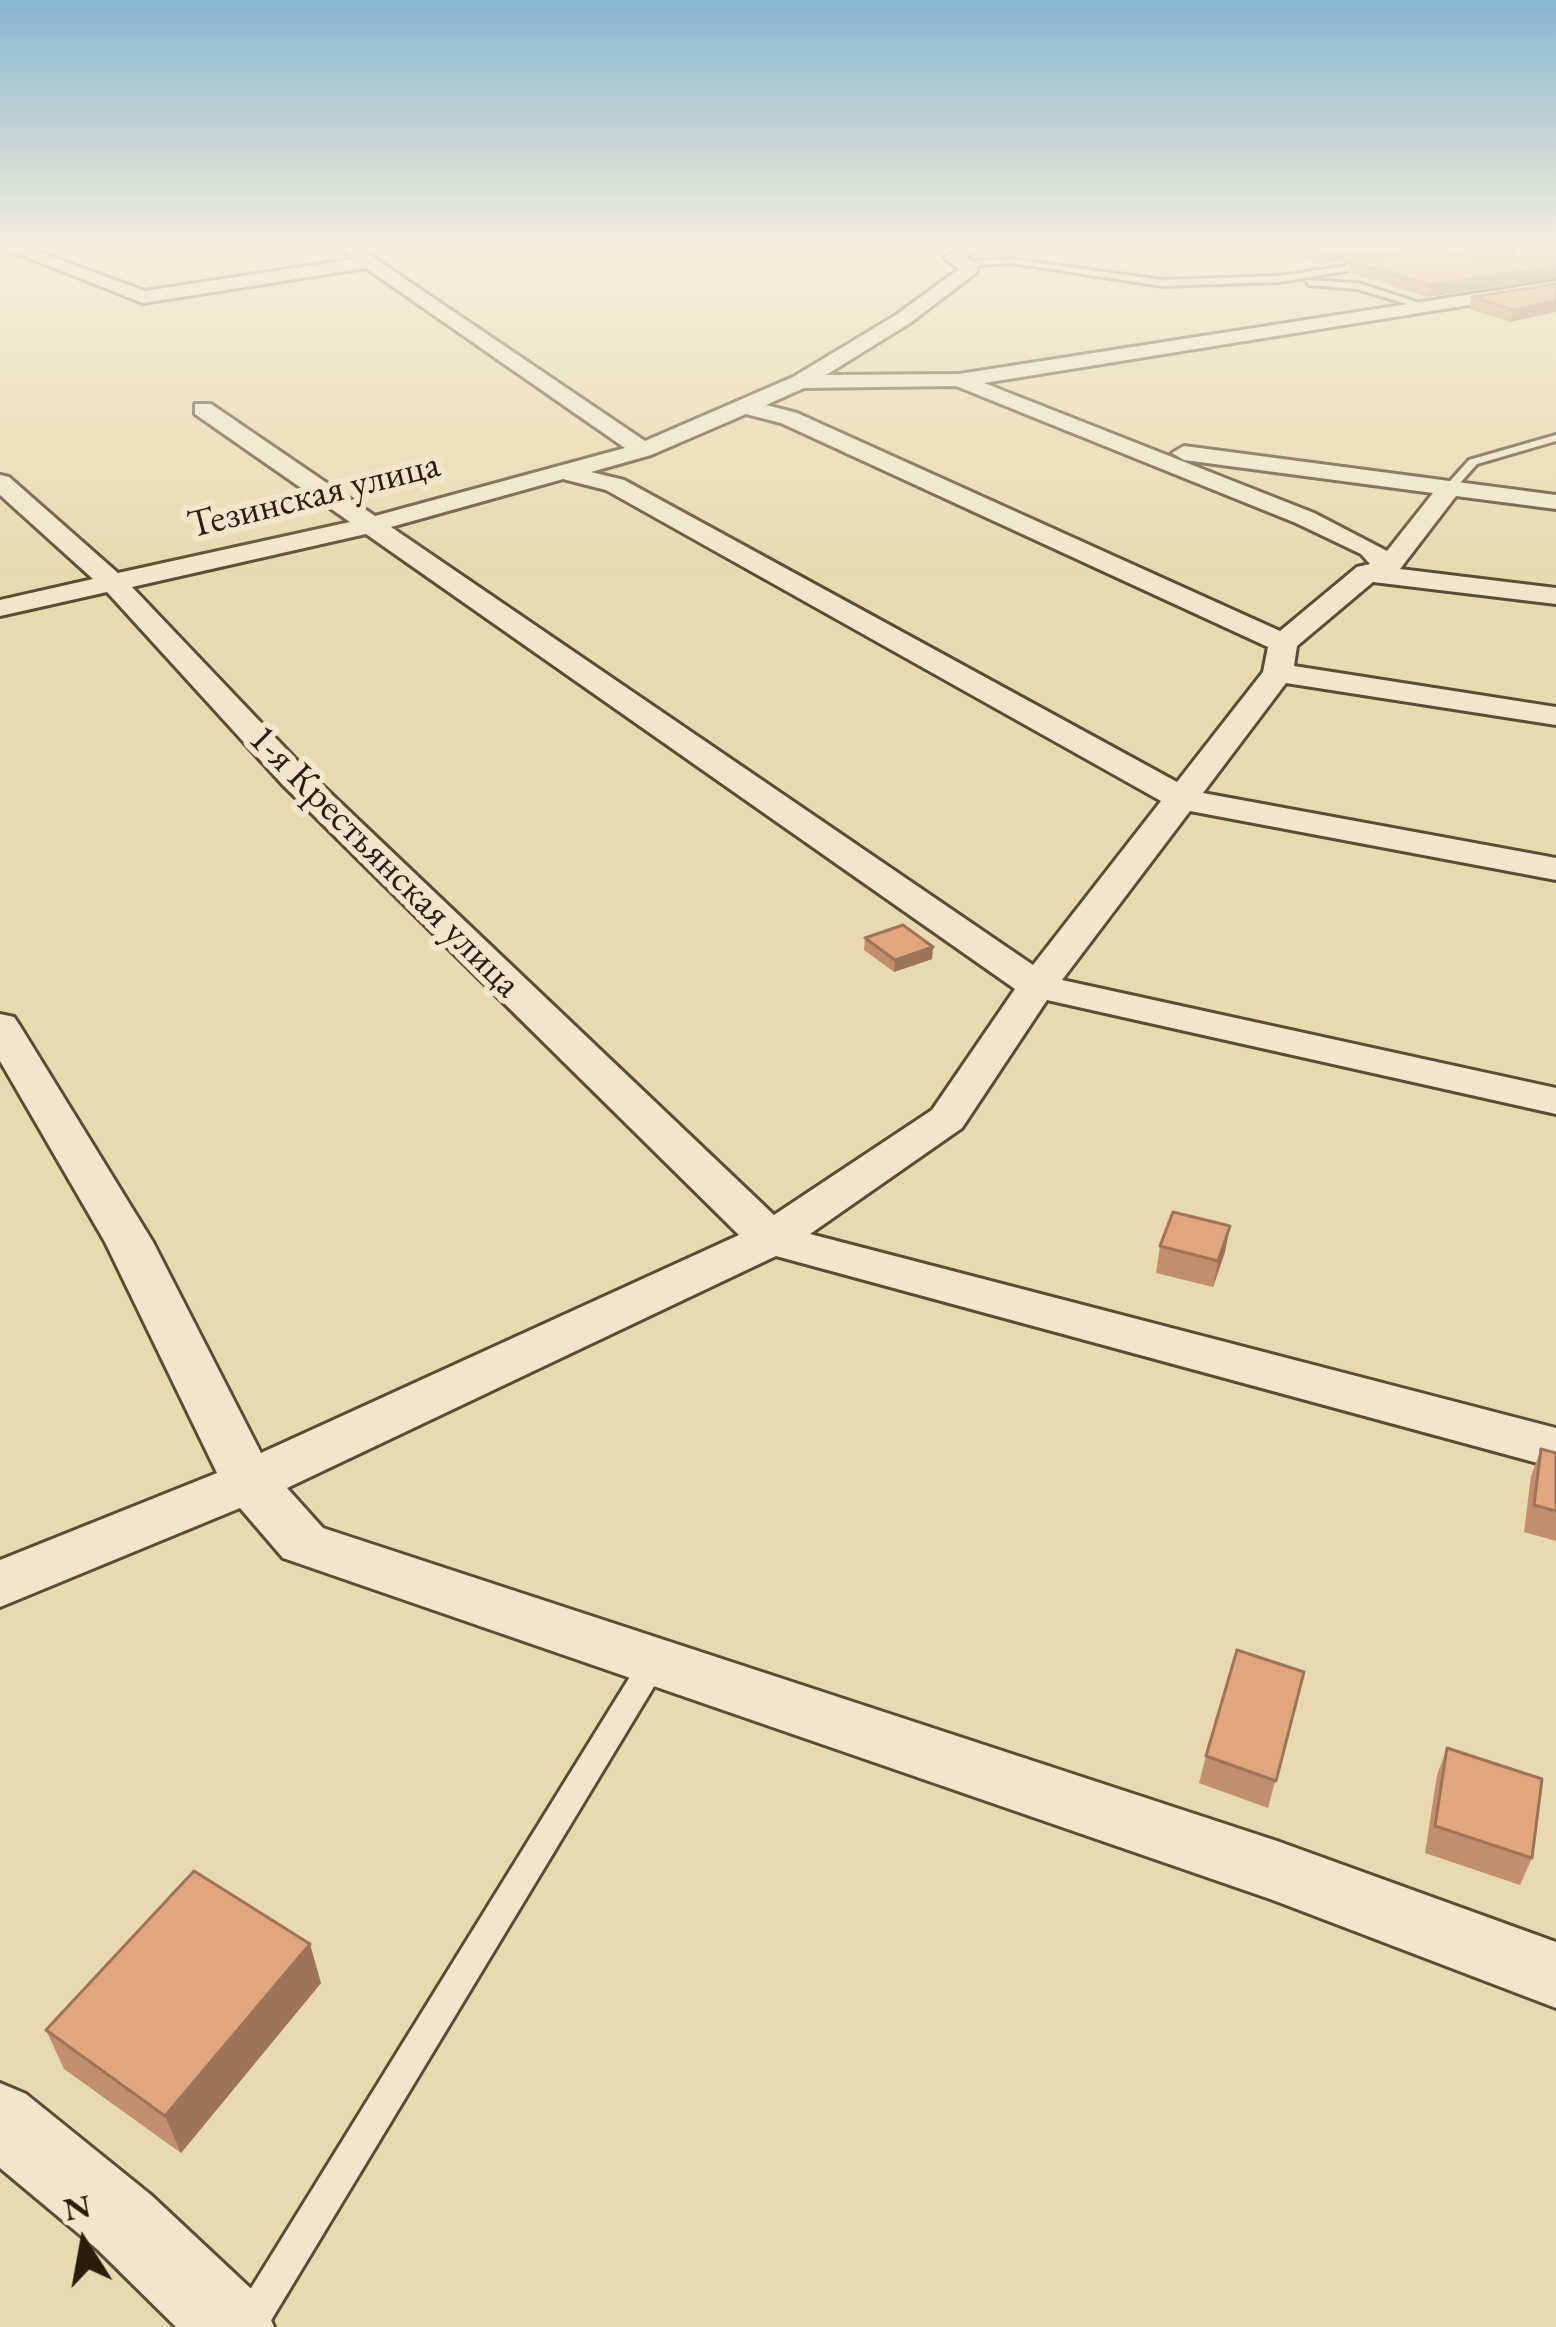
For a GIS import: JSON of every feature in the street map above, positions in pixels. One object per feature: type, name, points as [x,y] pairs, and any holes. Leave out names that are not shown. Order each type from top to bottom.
[{"type":"street","points":[[505,356],[643,450]]},
{"type":"street","name":"Тезинская улица","points":[[0,608],[367,526],[643,450],[748,407],[844,356]]},
{"type":"street","points":[[801,382],[959,380],[1116,356]]},
{"type":"street","points":[[959,380],[1327,528],[1370,548],[1378,570]]},
{"type":"street","points":[[748,407],[789,418],[1281,658],[1556,716]]},
{"type":"street","points":[[203,409],[1037,986],[1556,1101]]},
{"type":"street","points":[[1133,449],[1315,468],[1556,502]]},
{"type":"street","points":[[566,473],[615,485],[1182,799],[1556,868]]},
{"type":"street","name":"1-я Крестьянская улица","points":[[0,482],[114,584],[293,777],[771,1239]]},
{"type":"street","points":[[0,1584],[248,1482],[771,1239],[947,1119],[1037,986],[1182,799],[1281,658],[1378,570],[1448,490]]},
{"type":"street","points":[[1378,570],[1556,596]]},
{"type":"street","points":[[0,1026],[129,1242],[248,1482],[303,1543],[1277,1871],[1556,1975]]},
{"type":"street","points":[[771,1239],[1556,1448]]},
{"type":"street","points":[[0,2120],[124,2222],[234,2327]]},
{"type":"lane","points":[[1448,490],[1472,462],[1556,438]]},
{"type":"lane","points":[[246,2327],[654,1662]]},
{"type":"building","points":[[903,925],[933,947],[895,960],[865,938]]},
{"type":"building","points":[[1173,1212],[1230,1226],[1218,1261],[1160,1246]]},
{"type":"building","points":[[1541,1449],[1556,1453],[1556,1511],[1534,1505]]},
{"type":"building","points":[[1237,1650],[1304,1672],[1276,1781],[1206,1756]]},
{"type":"building","points":[[1447,1748],[1542,1779],[1532,1858],[1435,1826]]},
{"type":"building","points":[[194,1871],[310,1944],[165,2116],[46,2030]]}]
